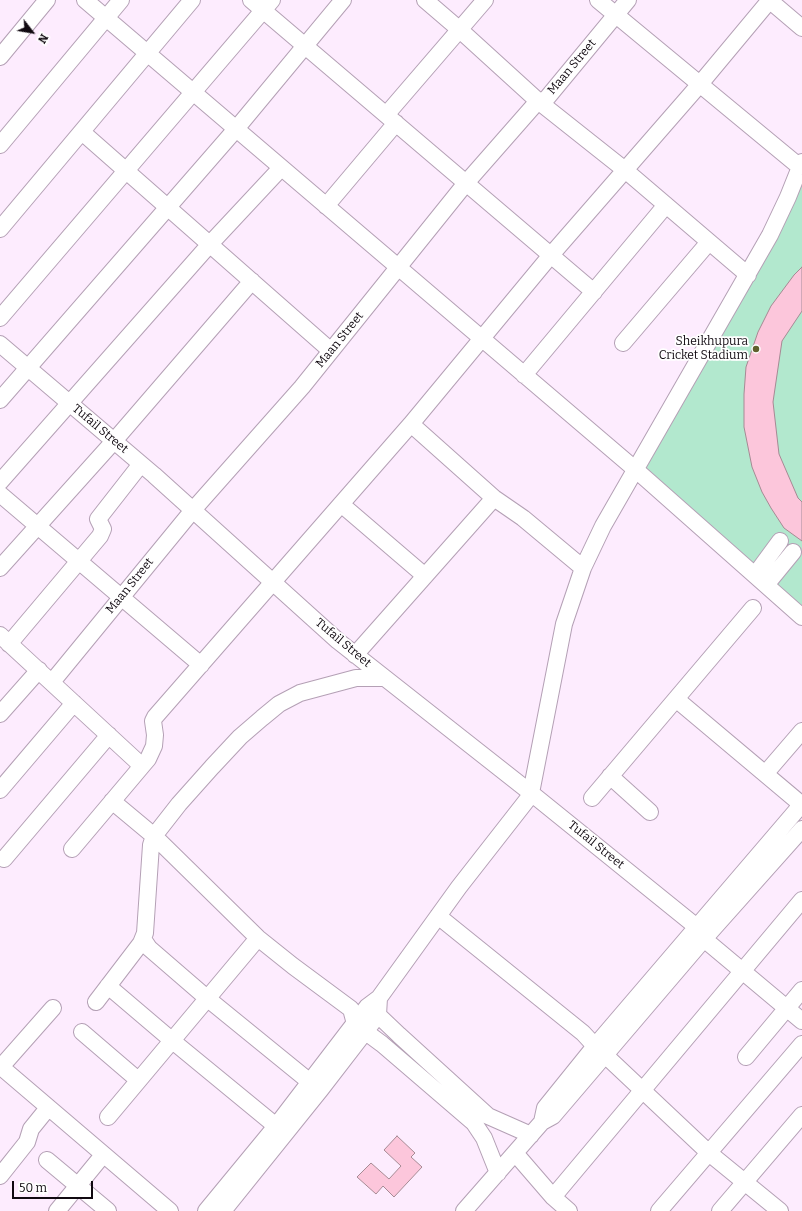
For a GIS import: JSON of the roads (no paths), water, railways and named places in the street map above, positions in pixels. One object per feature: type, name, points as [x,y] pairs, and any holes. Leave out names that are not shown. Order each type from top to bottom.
[{"type":"street","points":[[0,57],[47,0]]},
{"type":"street","points":[[84,0],[636,470],[802,617]]},
{"type":"street","points":[[0,145],[121,0]]},
{"type":"street","points":[[0,229],[192,0]]},
{"type":"street","points":[[251,0],[268,5],[305,46],[594,292]]},
{"type":"street","points":[[0,400],[236,129],[343,0]]},
{"type":"street","points":[[425,0],[538,101],[625,170],[748,274]]},
{"type":"street","points":[[326,206],[391,119],[485,0]]},
{"type":"street","points":[[206,1211],[276,1126],[357,1022],[375,1007],[459,887],[521,809],[531,793],[564,624],[583,568],[603,526],[748,274],[779,216],[801,164],[700,84],[598,0]]},
{"type":"street","name":"Maan Street","points":[[52,682],[193,510],[302,387],[466,183],[538,101],[542,101],[547,98],[628,0]]},
{"type":"street","points":[[72,849],[148,759],[154,746],[155,735],[153,722],[155,717],[411,424],[551,255],[700,84],[769,0],[802,28]]},
{"type":"street","points":[[0,318],[268,5]]},
{"type":"street","points":[[82,132],[331,351]]},
{"type":"street","points":[[0,482],[210,244],[281,168]]},
{"type":"street","points":[[524,375],[666,205]]},
{"type":"street","points":[[623,343],[709,242]]},
{"type":"street","points":[[0,568],[114,441],[252,281]]},
{"type":"street","name":"Tufail Street","points":[[0,344],[141,464],[338,641],[531,793],[701,933],[742,971],[802,1021]]},
{"type":"street","points":[[411,424],[494,498],[523,518],[583,568]]},
{"type":"street","points":[[141,464],[98,519],[103,529],[102,532],[79,561],[5,640],[142,766]]},
{"type":"street","points":[[0,494],[122,596],[201,665]]},
{"type":"street","points":[[356,655],[494,498]]},
{"type":"street","points":[[341,504],[425,576]]},
{"type":"street","points":[[760,580],[780,541]]},
{"type":"street","points":[[760,580],[793,552]]},
{"type":"street","points":[[592,798],[753,608]]},
{"type":"street","points":[[0,714],[39,670]]},
{"type":"street","points":[[96,1002],[141,943],[145,933],[151,845],[154,836],[179,804],[212,767],[240,737],[279,704],[300,693],[356,678],[385,678]]},
{"type":"street","points":[[464,1211],[542,1122],[553,1116],[600,1050],[701,933],[802,804],[676,699]]},
{"type":"street","points":[[0,790],[74,703]]},
{"type":"street","points":[[765,774],[802,731]]},
{"type":"street","points":[[4,860],[109,735]]},
{"type":"street","points":[[610,776],[650,812]]},
{"type":"street","points":[[112,801],[154,836],[258,938],[293,966],[474,1123],[484,1138],[498,1173]]},
{"type":"street","points":[[701,933],[802,829]]},
{"type":"street","points":[[552,1197],[802,900]]},
{"type":"street","points":[[438,916],[583,1033],[708,1153],[780,1211]]},
{"type":"street","points":[[108,1116],[258,938]]},
{"type":"street","points":[[142,939],[149,948],[208,999],[310,1082]]},
{"type":"street","points":[[108,986],[276,1126]]},
{"type":"street","points":[[746,1057],[802,990]]},
{"type":"street","points":[[223,1211],[357,1022],[375,1007]]},
{"type":"street","points":[[375,1007],[399,1035],[488,1116],[531,1135]]},
{"type":"street","points":[[53,1008],[0,1067],[170,1211]]},
{"type":"street","points":[[82,1032],[138,1080]]},
{"type":"street","points":[[660,1211],[802,1044]]},
{"type":"street","points":[[0,1176],[27,1142],[31,1129],[48,1108]]},
{"type":"street","points":[[720,1211],[802,1115]]},
{"type":"street","points":[[515,1153],[552,1197],[569,1211]]},
{"type":"street","points":[[57,1211],[104,1155]]},
{"type":"street","points":[[47,1160],[108,1211]]},
{"type":"place","name":"Sheikhupura Cricket Stadium","points":[[756,349]]}]
